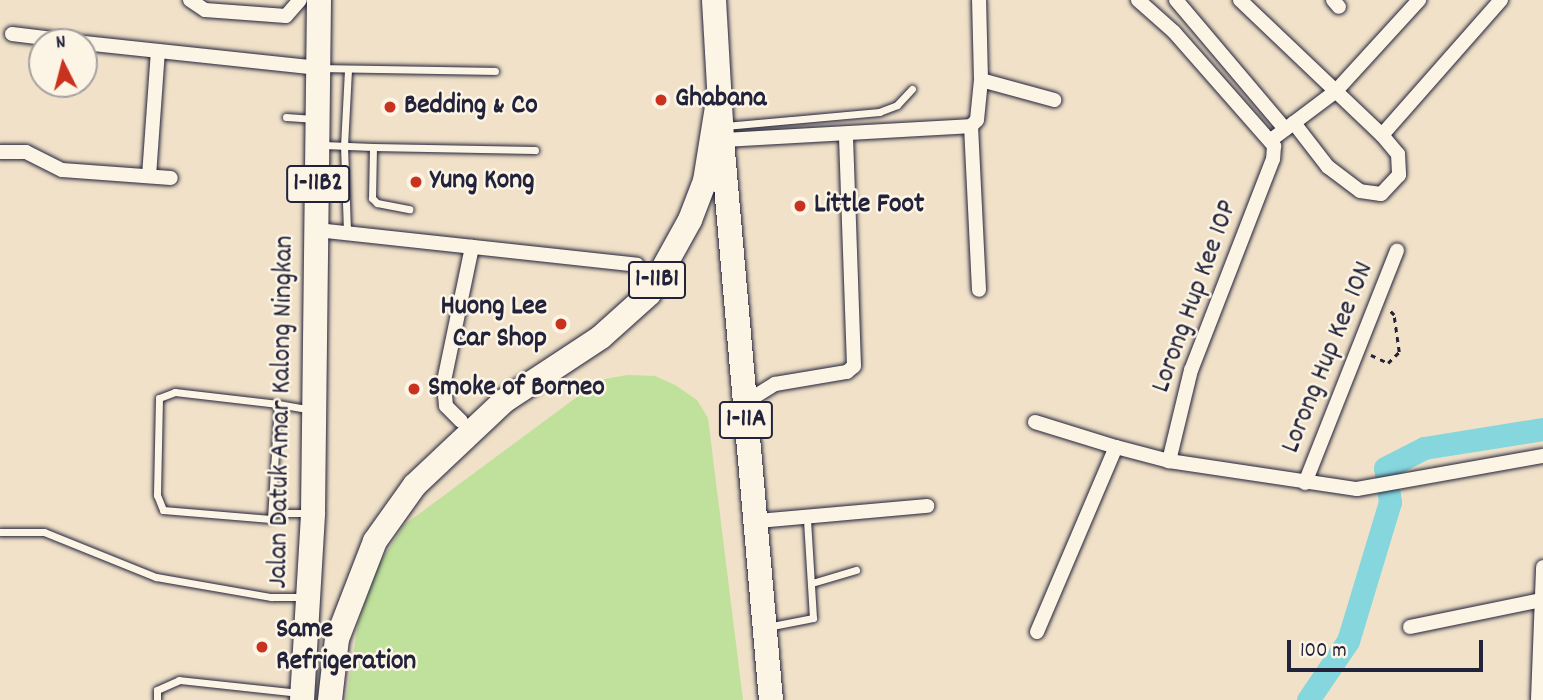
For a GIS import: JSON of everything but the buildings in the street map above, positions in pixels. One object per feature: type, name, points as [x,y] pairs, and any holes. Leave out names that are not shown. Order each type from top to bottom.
[{"type":"highway","name":"Jalan Datuk Amar Kalong Ningkan","points":[[302,697],[316,411],[319,0]]},
{"type":"highway","name":"1-11A","points":[[714,0],[721,133],[758,521],[771,700]]},
{"type":"highway","name":"1-11B1","points":[[330,700],[337,639],[375,541],[415,485],[504,401],[601,337],[649,294],[690,220],[705,181],[719,95]]},
{"type":"highway","points":[[461,421],[504,401]]},
{"type":"street","points":[[190,0],[205,10],[286,16],[300,0]]},
{"type":"street","points":[[721,133],[846,134],[971,126],[977,120],[981,80],[979,0]]},
{"type":"street","points":[[1138,0],[1155,7],[1236,107],[1271,140],[1335,92],[1419,0]]},
{"type":"street","points":[[1176,0],[1189,18],[1328,167],[1369,195],[1391,188],[1399,175],[1398,154],[1382,135],[1240,0]]},
{"type":"street","points":[[1382,135],[1501,0]]},
{"type":"street","points":[[1174,32],[1189,18]]},
{"type":"street","points":[[12,34],[28,36]]},
{"type":"street","points":[[98,45],[319,68]]},
{"type":"street","points":[[149,176],[158,51]]},
{"type":"street","points":[[981,80],[1054,100]]},
{"type":"street","points":[[971,126],[979,289]]},
{"type":"street","points":[[746,413],[754,397],[775,384],[847,372],[854,366],[846,134]]},
{"type":"street","name":"Lorong Hup Kee 10P","points":[[1169,461],[1191,370],[1273,159],[1271,140]]},
{"type":"street","points":[[0,152],[26,152],[62,170],[171,178]]},
{"type":"street","points":[[317,230],[347,231],[636,265]]},
{"type":"street","points":[[461,421],[446,406],[444,381],[472,247]]},
{"type":"street","name":"Lorong Hup Kee 10N","points":[[1305,484],[1397,251]]},
{"type":"street","points":[[1035,422],[1169,461],[1305,484],[1369,488],[1543,456]]},
{"type":"street","points":[[1037,632],[1116,447]]},
{"type":"street","points":[[758,521],[807,519],[927,506]]},
{"type":"street","points":[[1538,700],[1543,567]]},
{"type":"street","points":[[1410,627],[1541,600]]},
{"type":"lane","points":[[319,68],[495,71]]},
{"type":"lane","points":[[347,231],[344,146],[348,69]]},
{"type":"lane","points":[[721,133],[879,112],[897,105],[912,89]]},
{"type":"lane","points":[[286,117],[319,119]]},
{"type":"lane","points":[[319,145],[535,150]]},
{"type":"lane","points":[[373,147],[372,198],[377,204],[409,209]]},
{"type":"lane","points":[[278,404],[274,513],[271,519],[163,510],[157,495],[159,398],[175,392],[278,404],[316,411]]},
{"type":"lane","points":[[274,513],[313,513]]},
{"type":"lane","points":[[765,627],[813,618],[807,519]]},
{"type":"lane","points":[[0,532],[44,531],[156,578],[271,597],[308,597]]},
{"type":"lane","points":[[812,583],[856,570]]},
{"type":"lane","points":[[157,700],[157,690],[179,680],[302,697]]},
{"type":"path","points":[[1359,348],[1388,363],[1399,352],[1394,315],[1378,299]]},
{"type":"green space","points":[[627,375],[655,376],[675,385],[697,400],[708,418],[743,700],[346,700],[358,624],[377,567],[404,525],[600,380]]},
{"type":"waterway","points":[[1308,700],[1348,641],[1390,502],[1385,468],[1424,448],[1543,429]]},
{"type":"place","name":"Ghabana","points":[[661,100]]},
{"type":"place","name":"Bedding & Co","points":[[390,107]]},
{"type":"place","name":"Yung Kong","points":[[416,182]]},
{"type":"place","name":"Little Foot","points":[[800,206]]},
{"type":"place","name":"Huong Lee Car Shop","points":[[561,324]]},
{"type":"place","name":"Smoke of Borneo","points":[[414,389]]},
{"type":"place","name":"Same Refrigeration","points":[[262,647]]}]
